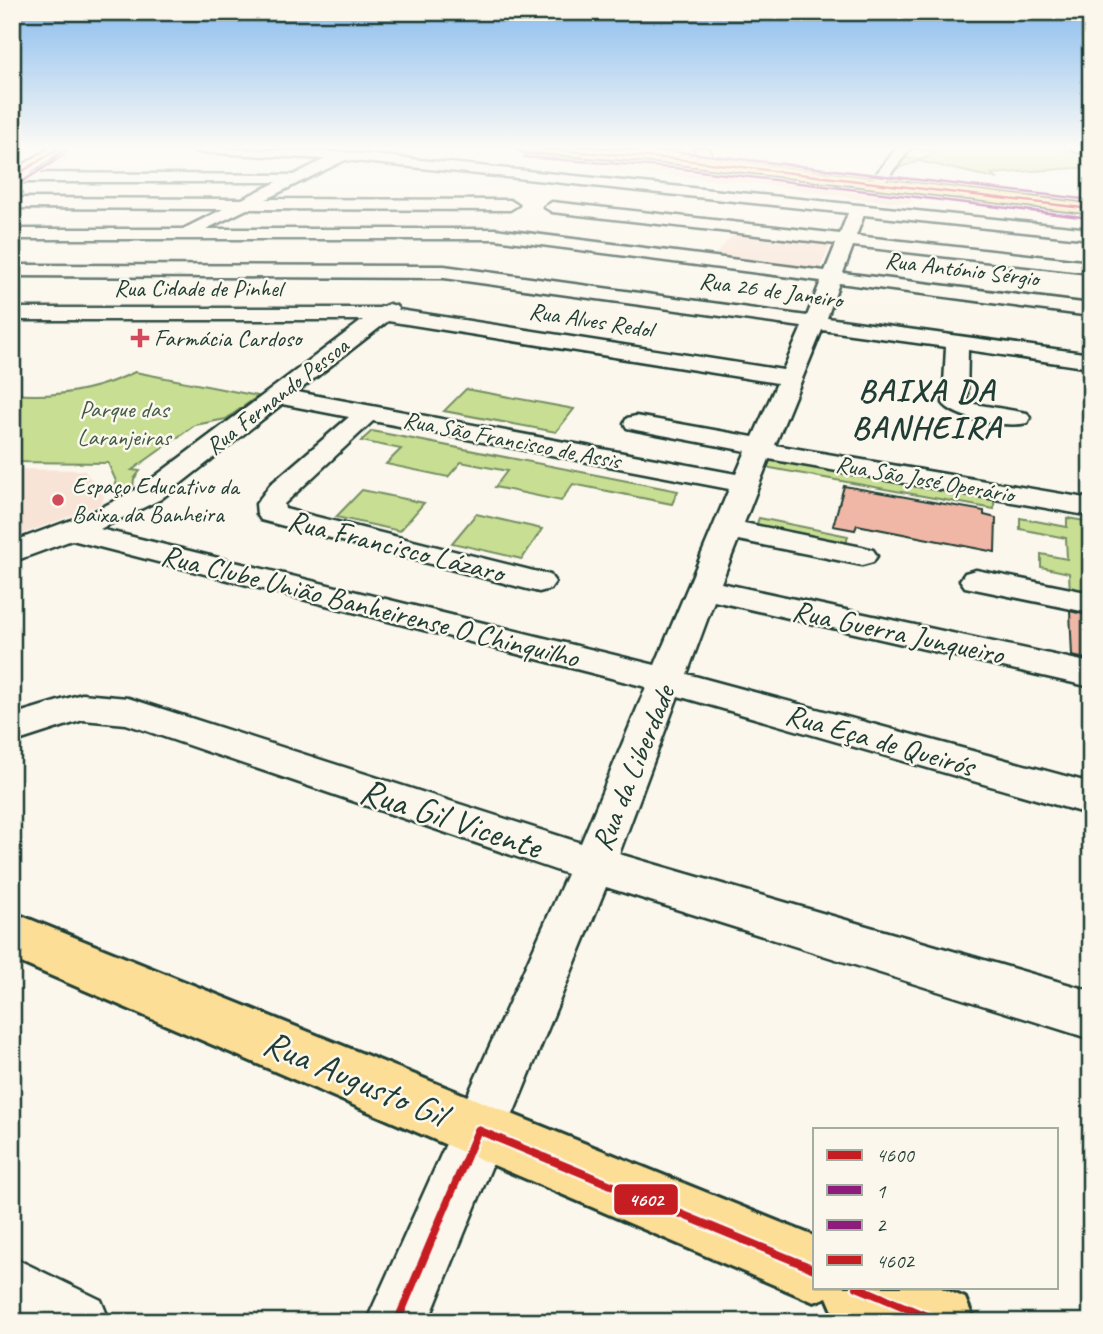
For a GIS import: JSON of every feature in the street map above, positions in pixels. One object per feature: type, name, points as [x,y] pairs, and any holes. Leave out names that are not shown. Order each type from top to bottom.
[{"type":"main road","name":"Rua Augusto Gil","points":[[12,935],[813,1269]]},
{"type":"main road","points":[[859,1288],[942,1322]]},
{"type":"street","points":[[148,271],[183,234],[233,210]]},
{"type":"street","name":"Rua Fernando Pessoa","points":[[12,553],[103,518],[151,493],[383,314],[525,210]]},
{"type":"street","points":[[578,210],[1091,268]]},
{"type":"street","name":"Rua da Liberdade","points":[[397,1322],[593,865],[669,681],[745,484],[815,322],[857,210]]},
{"type":"street","points":[[870,210],[1091,234]]},
{"type":"street","name":"Rua António Sérgio","points":[[12,234],[495,234],[1091,310]]},
{"type":"street","name":"Rua 26 de Janeiro","points":[[12,270],[444,272],[1091,361]]},
{"type":"street","name":"Rua Cidade de Pinhel","points":[[12,314],[383,314]]},
{"type":"street","name":"Rua Alves Redol","points":[[383,314],[792,378]]},
{"type":"street","points":[[957,343],[954,400],[957,406],[967,411],[1018,418]]},
{"type":"street","name":"Rua São Francisco de Assis","points":[[278,396],[745,484]]},
{"type":"street","name":"Rua Francisco Lázaro","points":[[368,412],[273,499],[269,509],[271,514],[539,582]]},
{"type":"street","name":"Rua São José Operário","points":[[636,423],[1091,508]]},
{"type":"street","points":[[728,529],[862,556]]},
{"type":"street","name":"Rua Clube União Banheirense O Chinquilho","points":[[71,530],[669,681]]},
{"type":"street","points":[[976,580],[1091,603]]},
{"type":"street","name":"Rua Guerra Junqueiro","points":[[704,589],[1091,675]]},
{"type":"street","name":"Rua Eça de Queirós","points":[[669,681],[1091,799]]},
{"type":"street","name":"Rua Gil Vicente","points":[[12,729],[82,706],[128,711],[593,865],[1091,1015]]},
{"type":"street","points":[[12,1287],[79,1322]]},
{"type":"shaded area","points":[[736,232],[831,243],[818,272],[712,258]]},
{"type":"shaded area","name":"Espaço Educativo da Baixa da Banheira","points":[[12,469],[84,470],[104,496],[102,504],[12,538]]},
{"type":"green space","name":"Parque das Laranjeiras","points":[[135,372],[258,396],[226,419],[195,425],[132,470],[140,471],[134,479],[133,488],[116,491],[116,481],[108,463],[12,462],[12,394],[59,394],[106,384]]},
{"type":"green space","points":[[466,389],[574,409],[556,432],[444,411]]},
{"type":"green space","points":[[372,431],[678,491],[672,504],[573,484],[561,501],[495,487],[507,471],[461,462],[448,477],[386,464],[401,449],[361,441]]},
{"type":"green space","points":[[768,458],[994,499],[994,509],[765,467]]},
{"type":"green space","points":[[362,490],[424,503],[400,531],[336,517]]},
{"type":"green space","points":[[476,514],[542,529],[522,559],[452,543]]},
{"type":"green space","points":[[759,518],[848,536],[845,548],[755,529]]},
{"type":"green space","points":[[1020,518],[1067,527],[1067,518],[1091,522],[1091,598],[1070,594],[1069,573],[1041,567],[1041,554],[1067,559],[1066,538],[1020,529]]},
{"type":"building","points":[[844,486],[984,511],[984,515],[996,518],[995,552],[857,525],[855,530],[833,526]]},
{"type":"building","points":[[1070,611],[1091,616],[1091,660],[1072,656]]},
{"type":"transit line","name":"1","points":[[1026,210],[1090,218]]},
{"type":"transit line","name":"4602","points":[[478,1130],[813,1269]]},
{"type":"transit line","name":"4602","points":[[397,1322],[478,1130]]},
{"type":"transit line","name":"4602","points":[[859,1288],[940,1322]]},
{"type":"place","name":"Farmácia Cardoso","points":[[140,338]]},
{"type":"place","name":"Espaço Educativo da Baixa da Banheira","points":[[58,500]]},
{"type":"district","name":"BAIXA DA BANHEIRA","points":[[927,408]]}]
